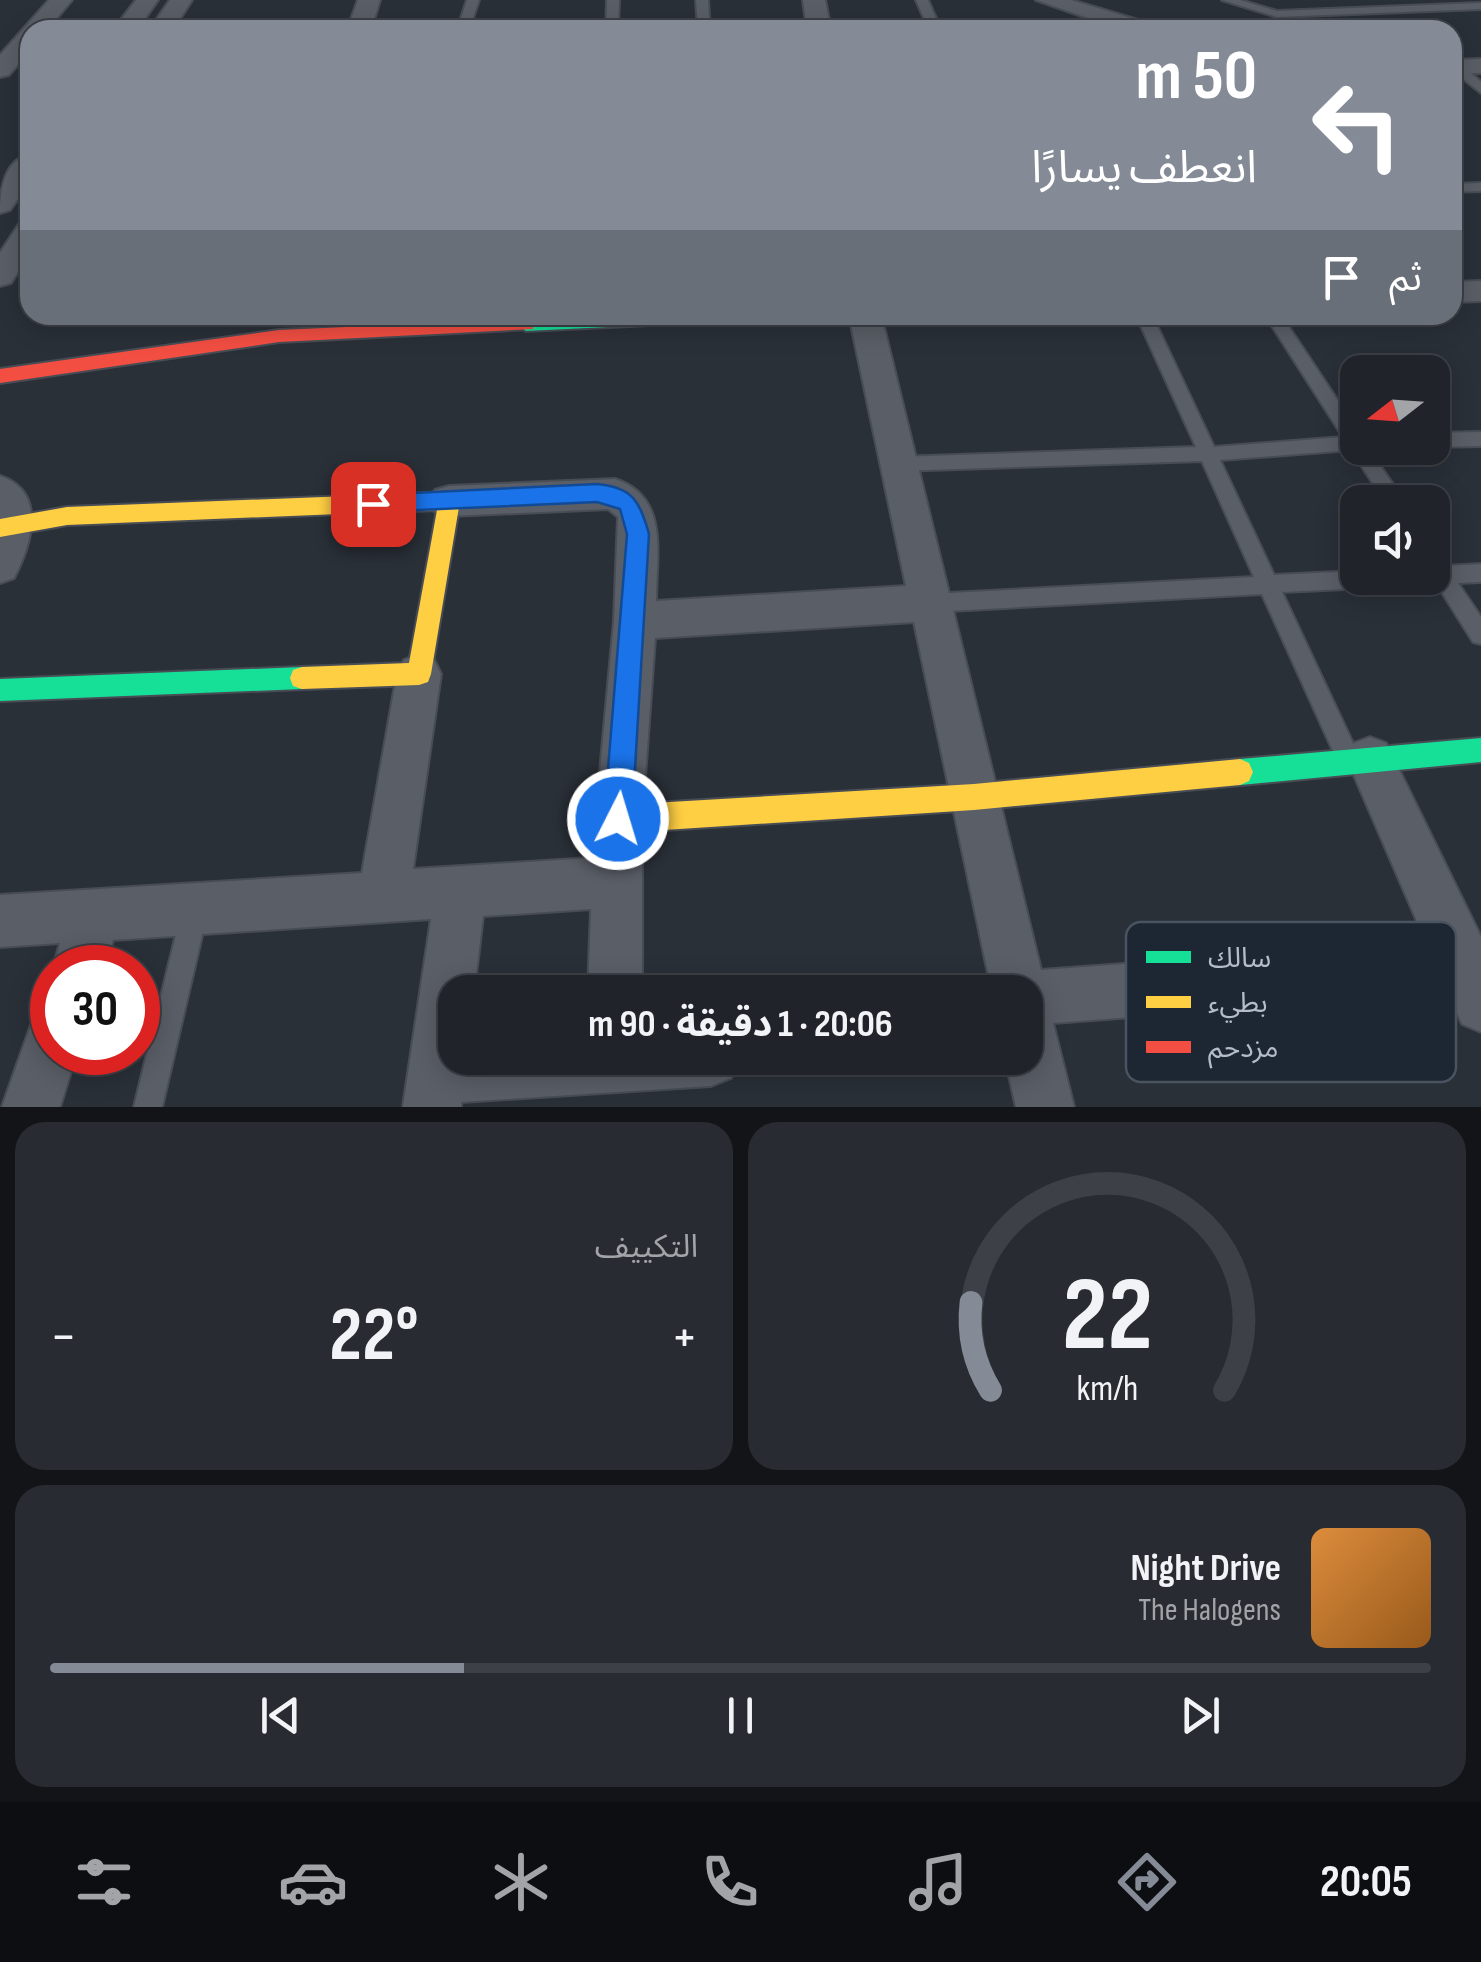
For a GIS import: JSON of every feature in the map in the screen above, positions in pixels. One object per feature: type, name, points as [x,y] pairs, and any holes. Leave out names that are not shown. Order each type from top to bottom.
[{"type":"street","points":[[44,20],[61,0]]},
{"type":"street","points":[[1047,0],[1110,20]]},
{"type":"street","points":[[0,70],[20,47]]},
{"type":"street","points":[[0,204],[20,176]]},
{"type":"street","points":[[0,276],[20,245]]},
{"type":"street","points":[[0,376],[282,326],[320,325]]},
{"type":"street","points":[[867,325],[1014,975]]},
{"type":"street","points":[[0,566],[5,515],[67,516],[616,494],[630,504],[637,517],[635,621],[618,819],[615,975]]},
{"type":"street","points":[[383,898],[449,501]]},
{"type":"street","points":[[635,621],[930,604]]},
{"type":"street","points":[[0,690],[420,674]]},
{"type":"street","points":[[618,819],[974,798],[1481,750]]},
{"type":"street","points":[[1360,760],[1445,922]]},
{"type":"street","points":[[0,921],[617,882]]},
{"type":"street","points":[[460,892],[434,1091],[530,1075]]},
{"type":"street","points":[[85,945],[95,915]]},
{"type":"street","points":[[1456,942],[1475,978]]},
{"type":"street","points":[[1043,1015],[1126,1008]]},
{"type":"street","points":[[31,1107],[41,1075]]},
{"type":"street","points":[[1037,1075],[1044,1107]]},
{"type":"lane","points":[[1231,0],[1277,14],[1481,6]]},
{"type":"lane","points":[[1277,14],[1282,20]]},
{"type":"lane","points":[[1463,67],[1481,90]]},
{"type":"lane","points":[[1149,325],[1267,583],[1360,760]]},
{"type":"lane","points":[[1279,325],[1340,419]]},
{"type":"lane","points":[[1450,439],[1481,438]]},
{"type":"lane","points":[[896,464],[1340,446]]},
{"type":"lane","points":[[1450,571],[1481,574]]},
{"type":"lane","points":[[930,604],[1340,580]]},
{"type":"lane","points":[[1450,590],[1481,635]]},
{"type":"lane","points":[[148,1107],[195,909]]},
{"type":"traffic: fast","points":[[0,690],[302,678]]},
{"type":"traffic: fast","points":[[1240,772],[1481,750]]},
{"type":"traffic: slow","points":[[0,528],[67,516],[449,501],[419,674],[302,678]]},
{"type":"traffic: slow","points":[[618,819],[974,797],[1240,772]]},
{"type":"traffic: jam","points":[[0,376],[279,336],[526,325]]},
{"type":"route","points":[[373,504],[597,493],[616,494],[630,504],[637,517],[638,534],[635,621],[618,819]]}]
